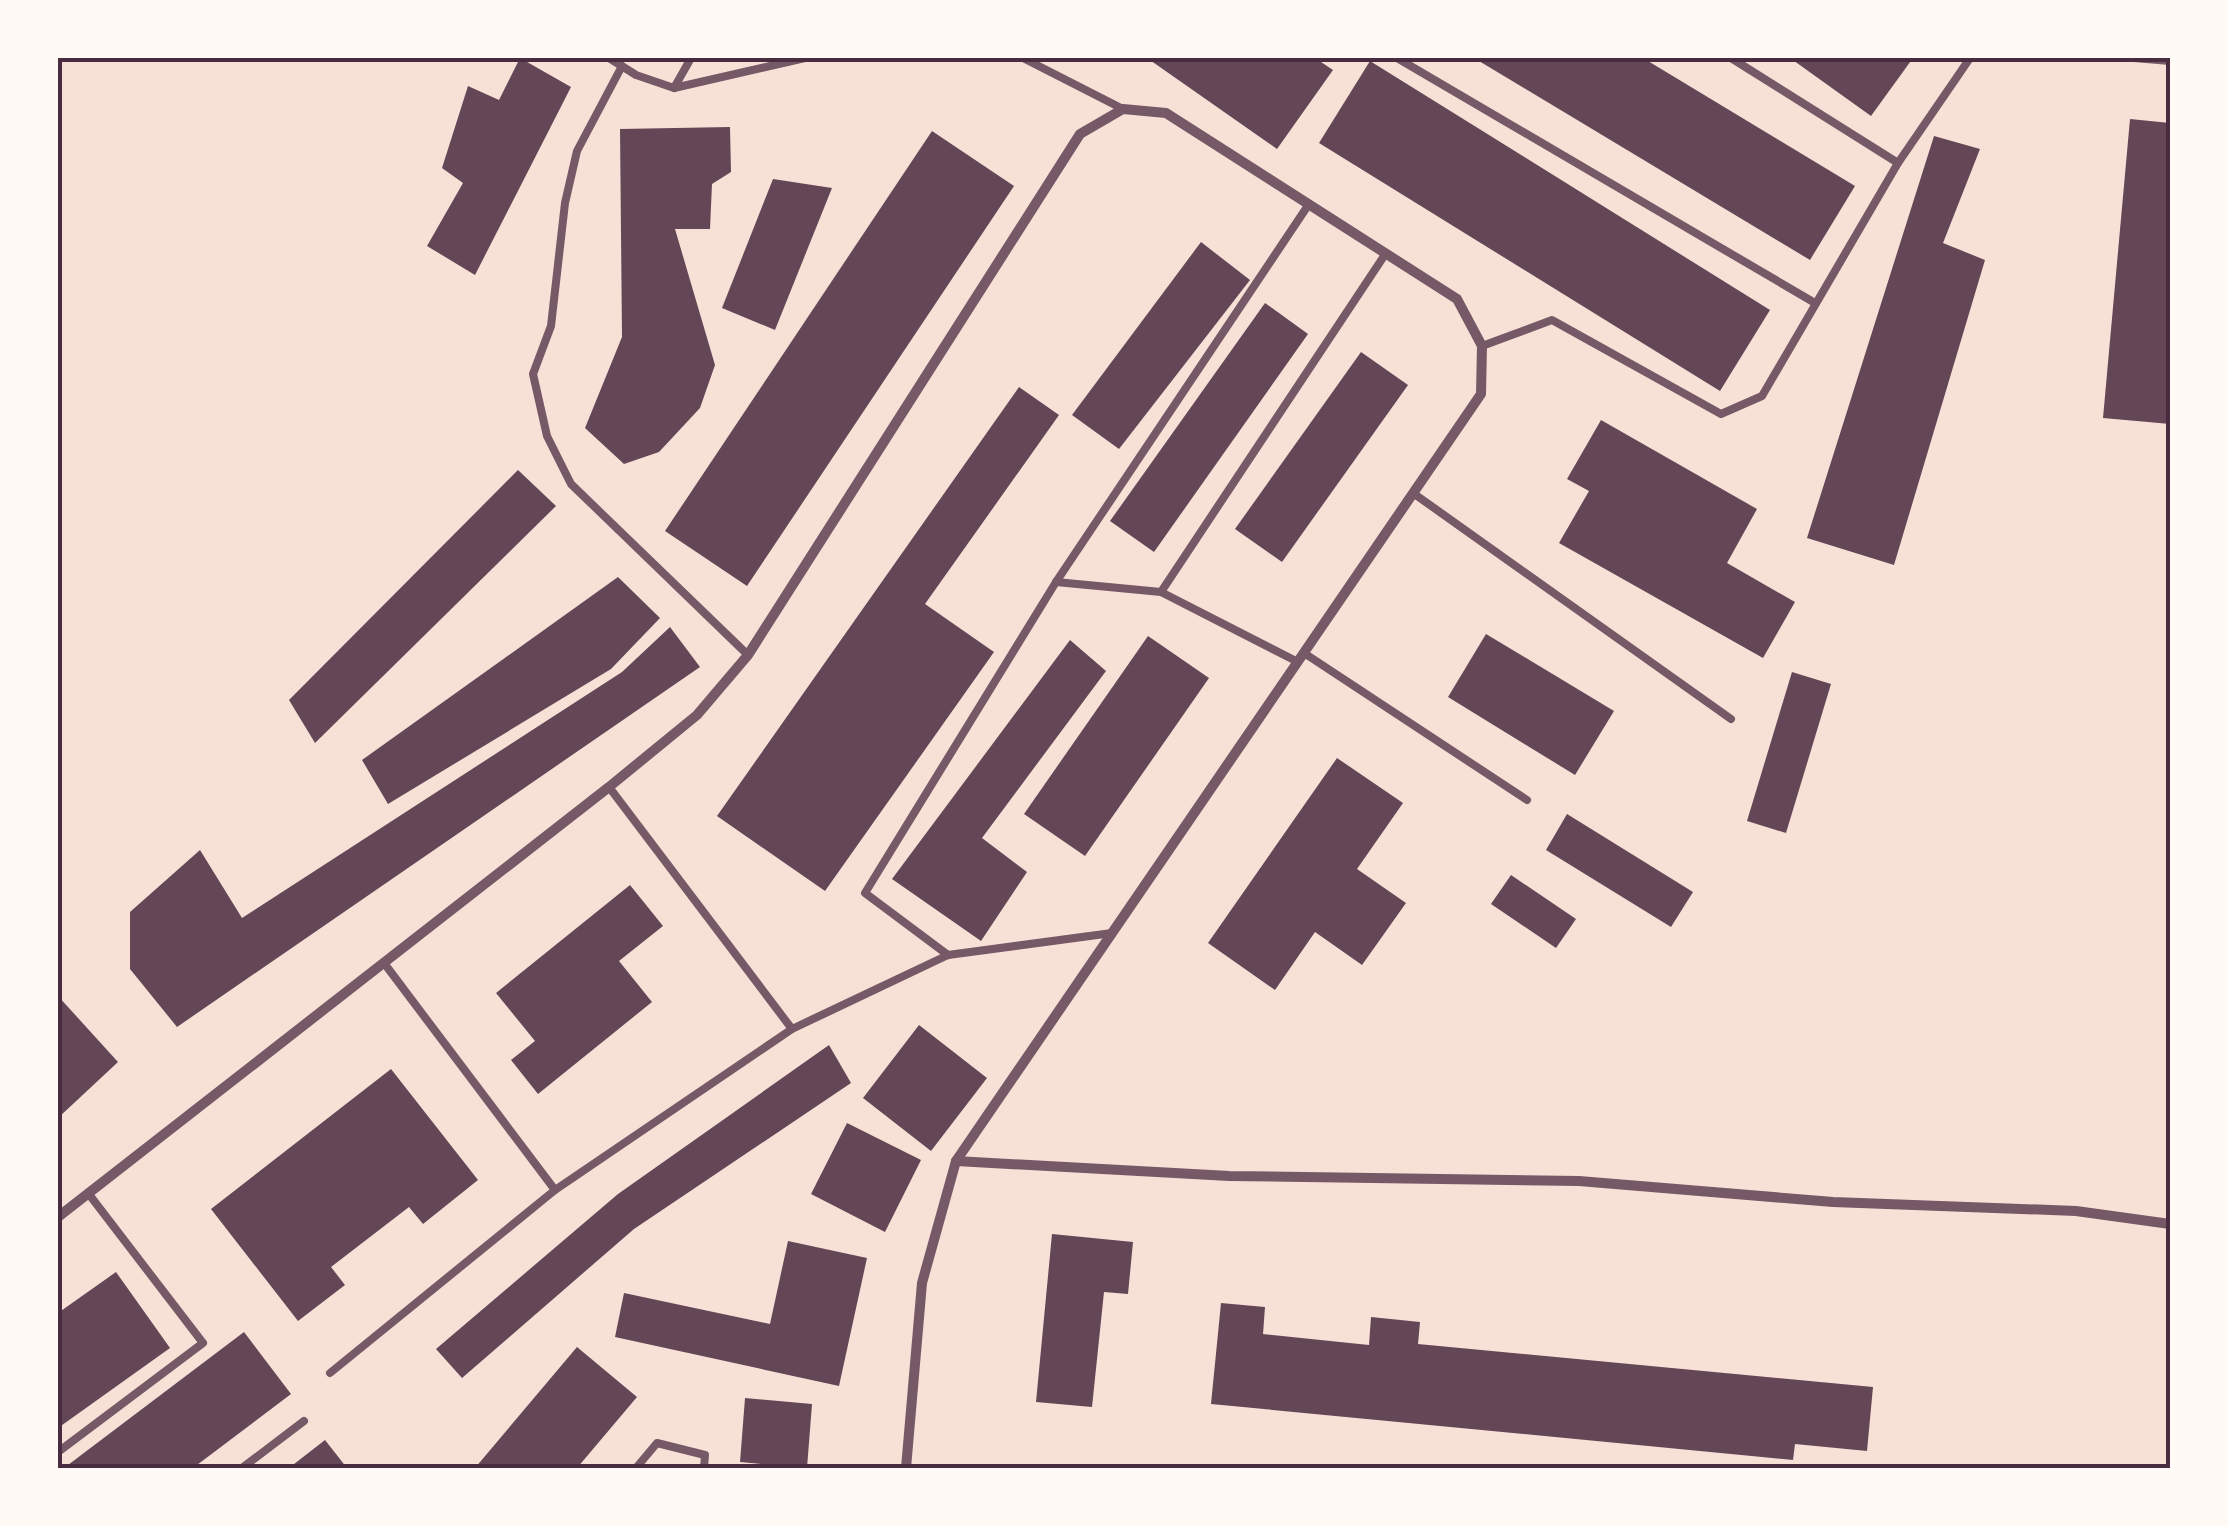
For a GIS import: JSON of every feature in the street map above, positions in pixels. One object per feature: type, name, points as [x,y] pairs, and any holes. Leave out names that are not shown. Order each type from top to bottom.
[{"type":"street","points":[[58,1217],[697,714],[748,654],[1080,134],[1124,110],[1166,114],[1457,299],[1482,346],[1480,394],[956,1161],[922,1283],[906,1468]]},
{"type":"street","points":[[956,1161],[1229,1176],[1578,1181],[1833,1202],[2076,1211],[2170,1224]]},
{"type":"lane","points":[[610,58],[636,75],[674,88],[805,58]]},
{"type":"lane","points":[[674,88],[691,58]]},
{"type":"lane","points":[[1022,58],[1124,110]]},
{"type":"lane","points":[[1398,58],[1815,303]]},
{"type":"lane","points":[[1731,58],[1898,163]]},
{"type":"lane","points":[[1482,346],[1552,320],[1721,414],[1762,396],[1898,163],[1970,58]]},
{"type":"lane","points":[[2134,58],[2170,61]]},
{"type":"lane","points":[[622,66],[577,151],[565,203],[551,326],[533,374],[547,436],[571,484],[748,654]]},
{"type":"lane","points":[[948,954],[865,893],[1056,582],[1310,204]]},
{"type":"lane","points":[[1161,592],[1386,253]]},
{"type":"lane","points":[[1414,493],[1731,719]]},
{"type":"lane","points":[[1056,582],[1161,592],[1301,658],[1527,800]]},
{"type":"lane","points":[[609,787],[792,1029]]},
{"type":"lane","points":[[330,1373],[555,1190],[792,1029],[948,954],[1114,932]]},
{"type":"lane","points":[[384,962],[555,1190]]},
{"type":"lane","points":[[58,1452],[203,1342],[88,1193]]},
{"type":"lane","points":[[242,1468],[304,1422]]},
{"type":"lane","points":[[636,1468],[657,1443],[705,1455],[704,1468]]},
{"type":"building","points":[[520,58],[571,87],[475,275],[427,246],[463,183],[442,168],[468,86],[499,100]]},
{"type":"building","points":[[1147,58],[1315,58],[1333,70],[1277,149]]},
{"type":"building","points":[[1474,58],[1643,58],[1855,186],[1810,260]]},
{"type":"building","points":[[1790,58],[1913,58],[1871,116]]},
{"type":"building","points":[[1370,61],[1770,310],[1720,391],[1319,143]]},
{"type":"building","points":[[2130,119],[2170,123],[2170,424],[2103,418]]},
{"type":"building","points":[[730,127],[731,172],[712,184],[710,229],[675,229],[715,365],[700,408],[659,452],[624,464],[585,428],[622,337],[620,129]]},
{"type":"building","points":[[932,131],[1014,186],[747,586],[665,531]]},
{"type":"building","points":[[1934,136],[1980,149],[1943,243],[1985,260],[1894,565],[1807,538]]},
{"type":"building","points":[[773,179],[832,188],[775,330],[722,308]]},
{"type":"building","points":[[1201,242],[1250,280],[1119,449],[1072,415]]},
{"type":"building","points":[[1265,303],[1308,334],[1154,552],[1110,521]]},
{"type":"building","points":[[1361,352],[1408,385],[1282,562],[1235,529]]},
{"type":"building","points":[[1019,387],[1059,415],[925,604],[994,652],[825,891],[717,816]]},
{"type":"building","points":[[1601,420],[1757,509],[1727,563],[1795,602],[1763,658],[1559,543],[1589,491],[1567,479]]},
{"type":"building","points":[[518,470],[556,506],[315,743],[289,700]]},
{"type":"building","points":[[618,577],[660,618],[611,669],[388,804],[362,760]]},
{"type":"building","points":[[670,627],[700,667],[177,1027],[130,969],[130,912],[200,850],[242,918],[622,672]]},
{"type":"building","points":[[1486,634],[1614,711],[1575,775],[1448,697]]},
{"type":"building","points":[[1148,636],[1209,678],[1085,856],[1024,814]]},
{"type":"building","points":[[1070,640],[1106,671],[982,838],[1027,872],[981,941],[892,879]]},
{"type":"building","points":[[1792,672],[1831,684],[1786,833],[1747,821]]},
{"type":"building","points":[[1337,758],[1403,803],[1357,869],[1406,903],[1362,965],[1315,932],[1275,990],[1208,943]]},
{"type":"building","points":[[1567,814],[1693,892],[1671,927],[1546,850]]},
{"type":"building","points":[[1511,875],[1576,919],[1556,948],[1491,904]]},
{"type":"building","points":[[630,885],[663,926],[619,961],[652,1002],[538,1094],[511,1060],[535,1041],[496,993]]},
{"type":"building","points":[[58,996],[118,1062],[58,1118]]},
{"type":"building","points":[[919,1025],[987,1078],[931,1151],[863,1098]]},
{"type":"building","points":[[829,1045],[851,1083],[634,1229],[462,1378],[436,1349],[618,1194]]},
{"type":"building","points":[[391,1069],[478,1180],[423,1224],[409,1207],[331,1267],[345,1285],[298,1321],[211,1209]]},
{"type":"building","points":[[847,1123],[921,1160],[885,1232],[811,1194]]},
{"type":"building","points":[[1052,1234],[1133,1242],[1128,1294],[1104,1292],[1092,1407],[1036,1402]]},
{"type":"building","points":[[788,1241],[867,1258],[839,1386],[615,1337],[624,1293],[770,1324]]},
{"type":"building","points":[[116,1272],[170,1348],[58,1428],[58,1313]]},
{"type":"building","points":[[1221,1303],[1265,1307],[1263,1334],[1369,1345],[1371,1317],[1420,1322],[1418,1344],[1873,1387],[1867,1451],[1795,1444],[1793,1460],[1211,1404]]},
{"type":"building","points":[[244,1332],[291,1394],[193,1468],[64,1468]]},
{"type":"building","points":[[577,1347],[637,1397],[577,1468],[475,1468]]},
{"type":"building","points":[[745,1398],[812,1404],[807,1468],[740,1462]]},
{"type":"building","points":[[325,1440],[347,1468],[289,1468]]}]
